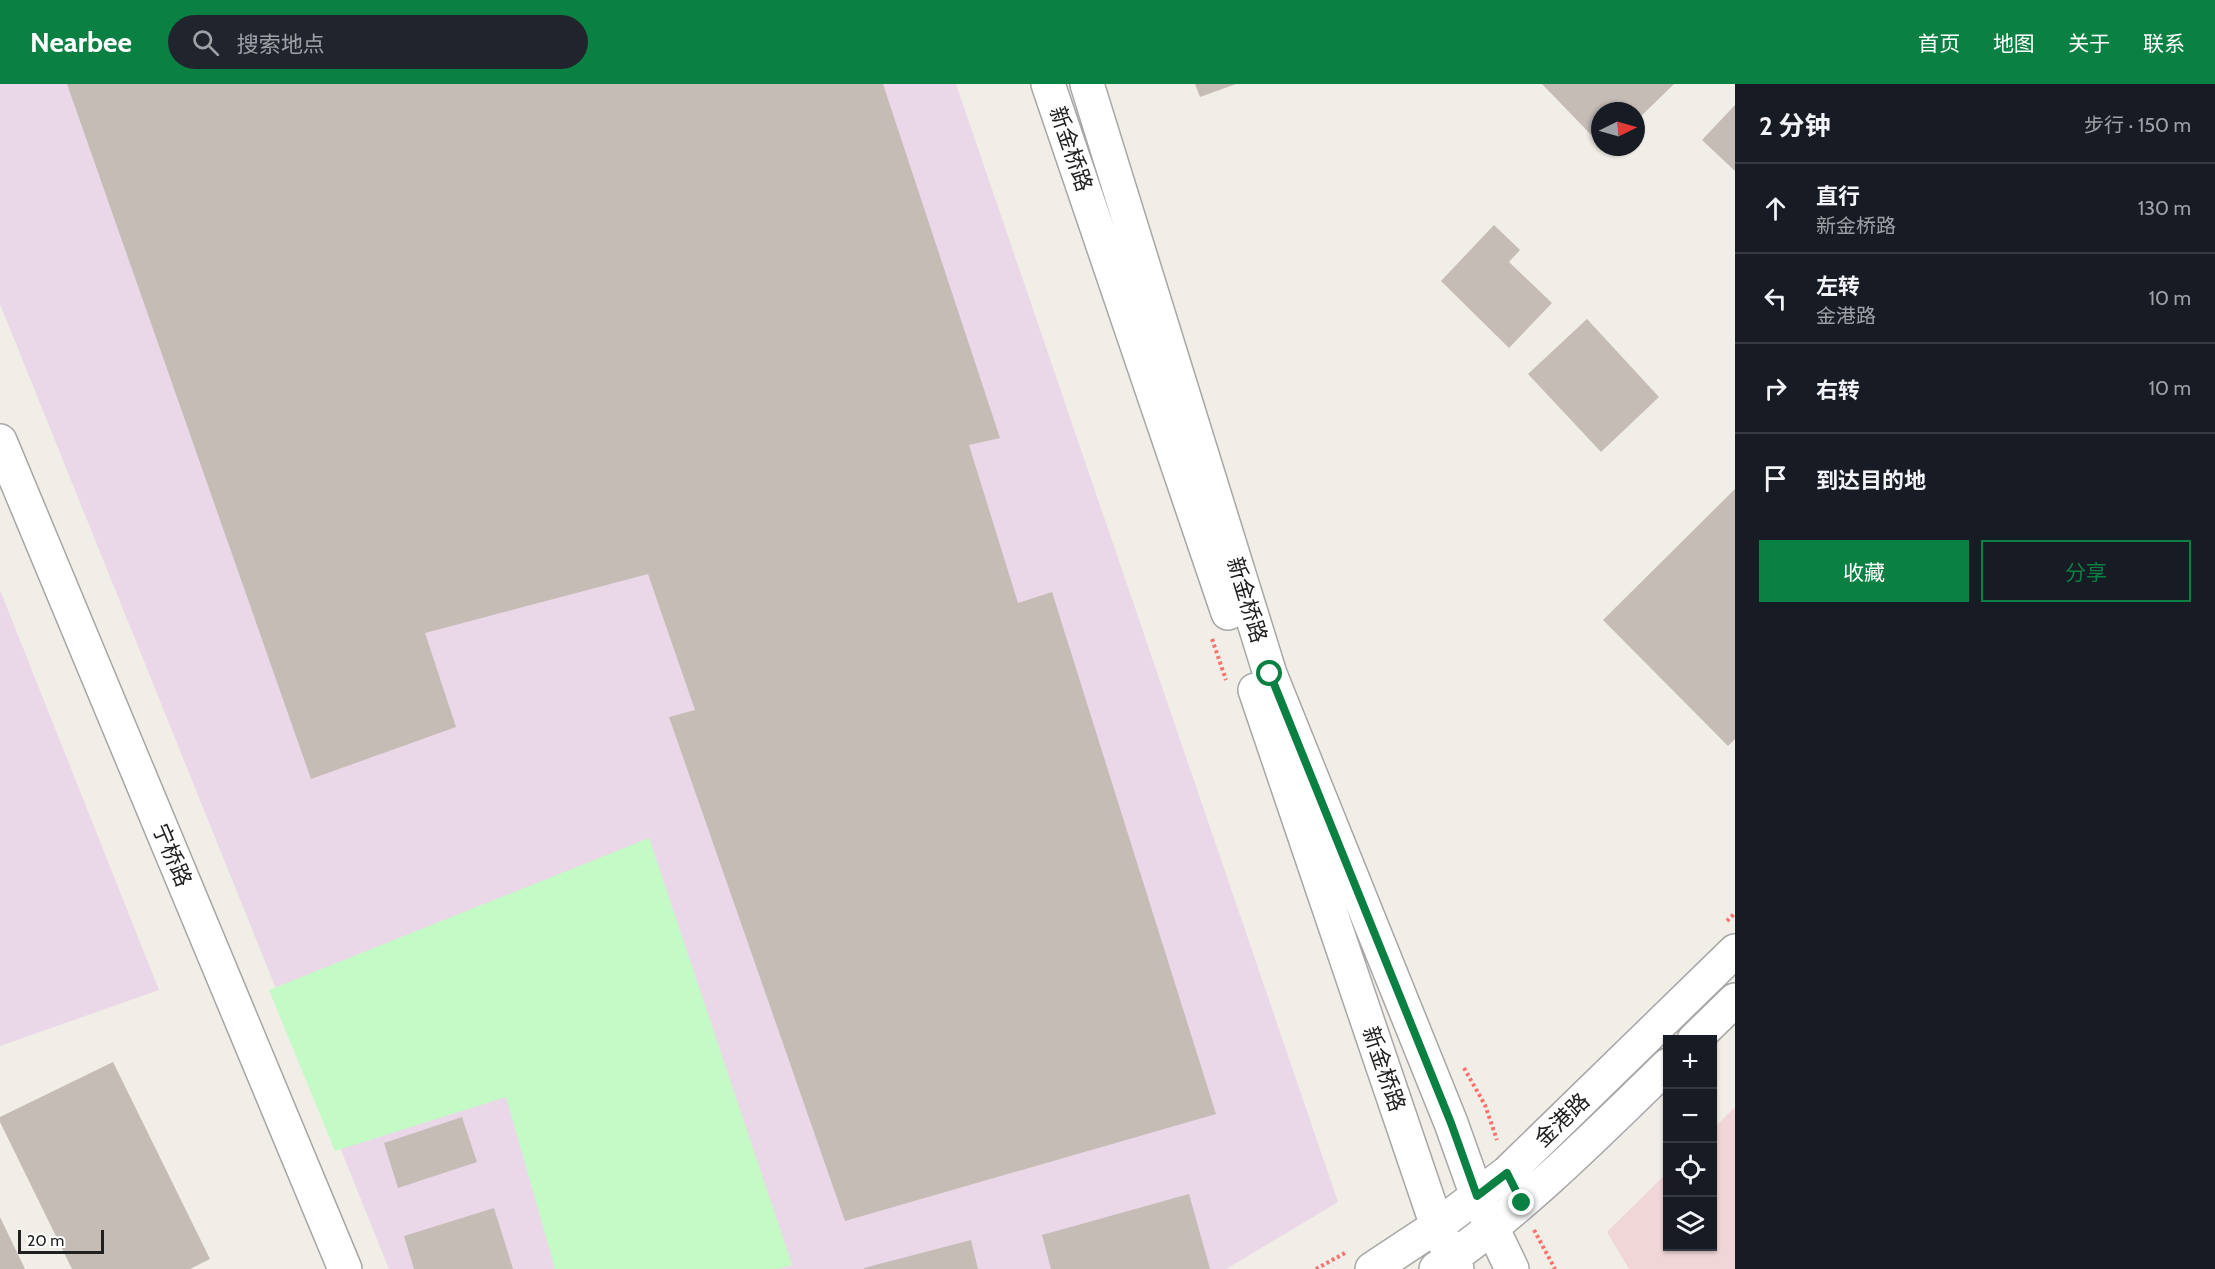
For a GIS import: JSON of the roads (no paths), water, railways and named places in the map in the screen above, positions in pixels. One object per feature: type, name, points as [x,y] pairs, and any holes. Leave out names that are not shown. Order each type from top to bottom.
[{"type":"street","name":"新金桥路","points":[[1048,84],[1437,1226],[1448,1266]]},
{"type":"street","name":"新金桥路","points":[[1087,84],[1270,674],[1447,1112],[1472,1182],[1491,1228],[1512,1269]]},
{"type":"street","name":"宁桥路","points":[[0,441],[345,1269]]},
{"type":"street","name":"金港路","points":[[1362,1259],[1437,1226],[1472,1182],[1507,1173],[1727,940]]},
{"type":"street","points":[[1699,1035],[1735,1000]]},
{"type":"street","name":"金港路","points":[[1448,1266],[1562,1168],[1663,1070]]}]
